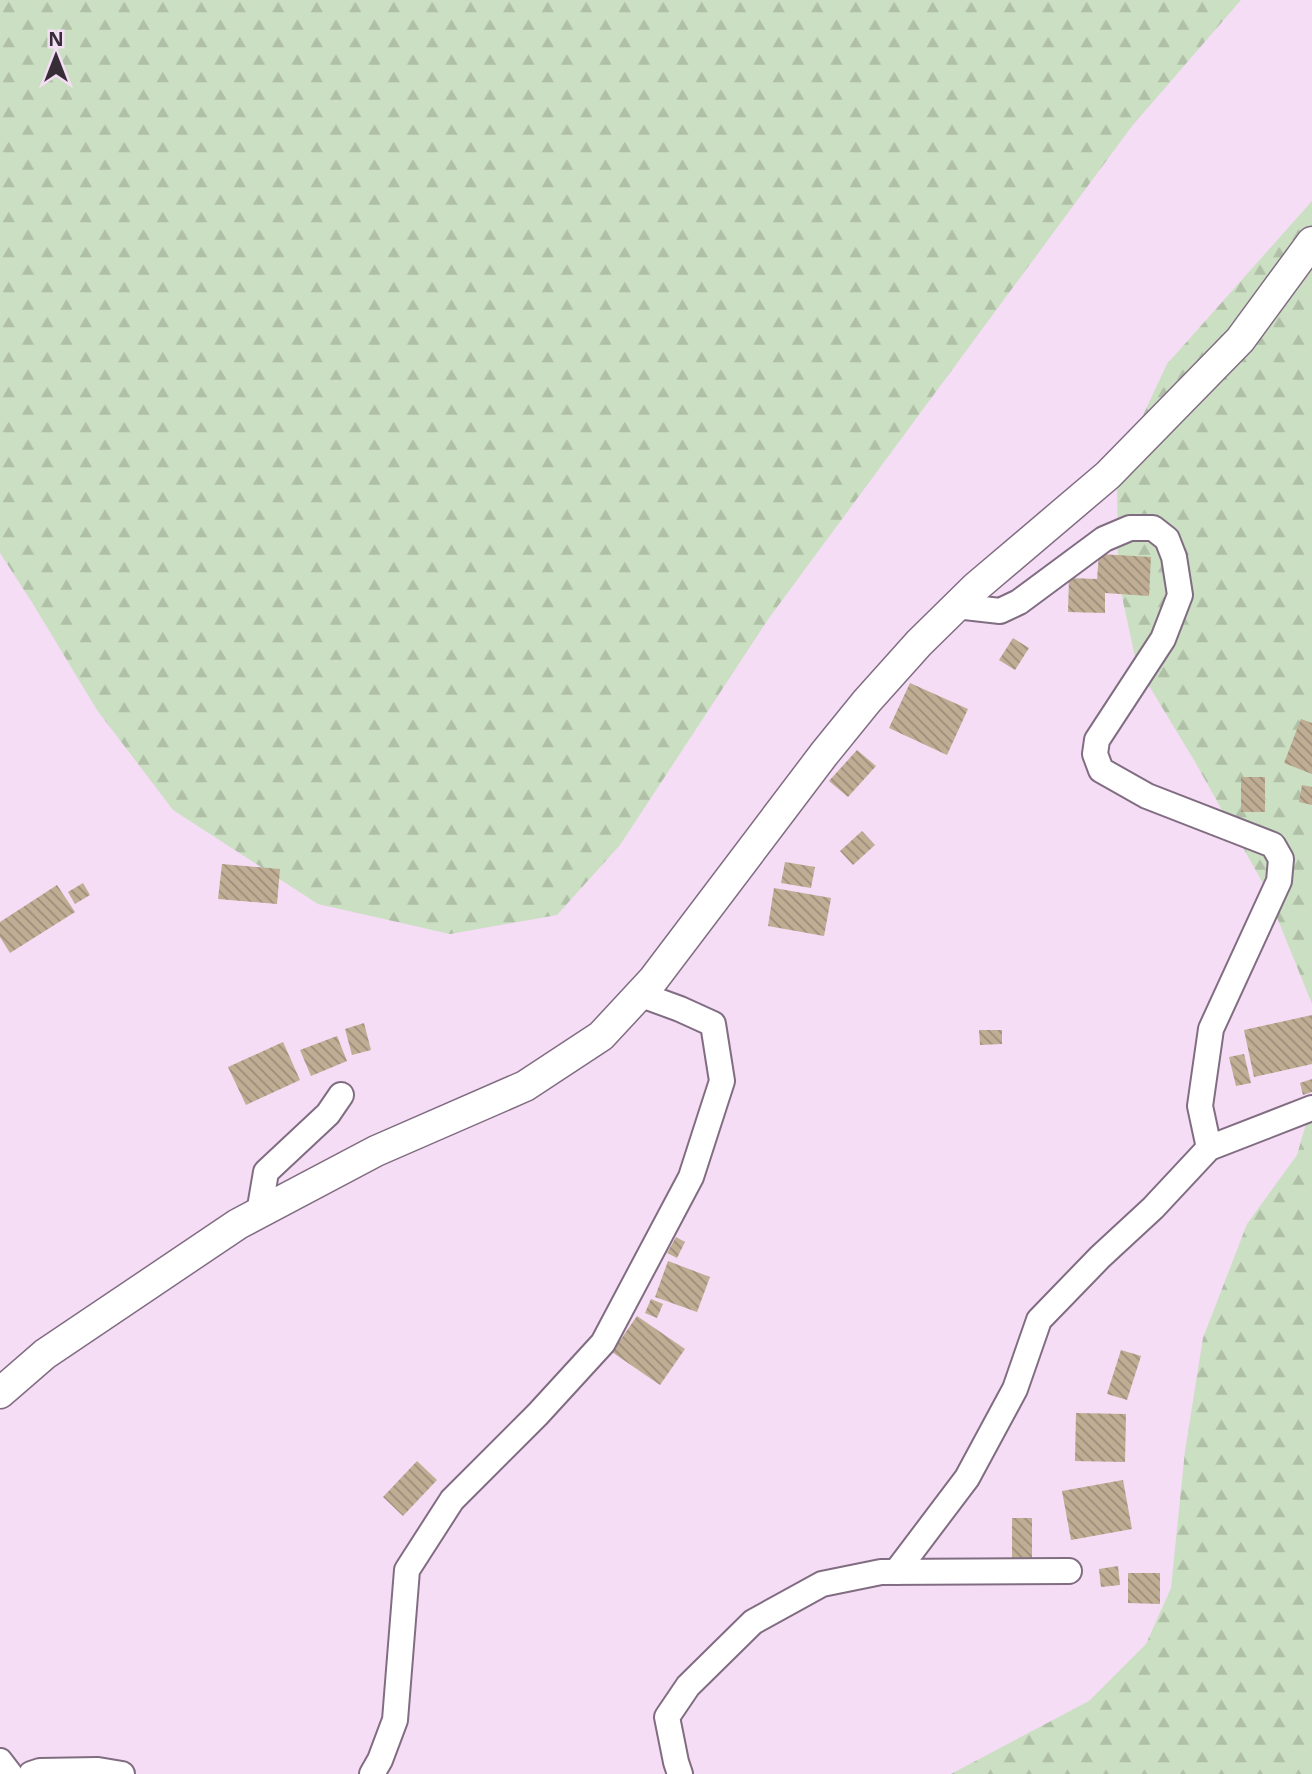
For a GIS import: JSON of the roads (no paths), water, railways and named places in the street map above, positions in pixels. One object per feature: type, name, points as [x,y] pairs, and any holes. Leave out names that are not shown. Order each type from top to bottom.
[{"type":"street","points":[[0,1393],[45,1354],[227,1231],[376,1151],[526,1086],[601,1036],[653,980],[867,701],[956,606],[1108,475],[1240,340],[1312,242]]},
{"type":"street","points":[[956,606],[1000,611],[1019,603],[1104,539],[1130,528],[1153,528],[1167,538],[1174,558],[1180,595],[1163,639],[1097,740],[1095,754],[1101,770],[1147,796],[1273,845],[1281,859],[1279,881],[1211,1028],[1200,1106],[1209,1148]]},
{"type":"street","points":[[372,1774],[395,1720],[407,1570],[452,1500],[538,1414],[603,1343],[691,1177],[722,1081],[713,1024],[639,994]]},
{"type":"street","points":[[258,1213],[266,1172],[328,1114],[341,1094]]},
{"type":"street","points":[[896,1572],[967,1478],[1015,1389],[1039,1320],[1100,1257],[1153,1208],[1209,1148],[1312,1108]]},
{"type":"street","points":[[680,1774],[667,1717],[688,1686],[753,1622],[822,1584],[881,1572],[1069,1571]]},
{"type":"street","points":[[0,1761],[10,1774]]},
{"type":"street","points":[[32,1774],[40,1771],[99,1770],[122,1774]]}]
